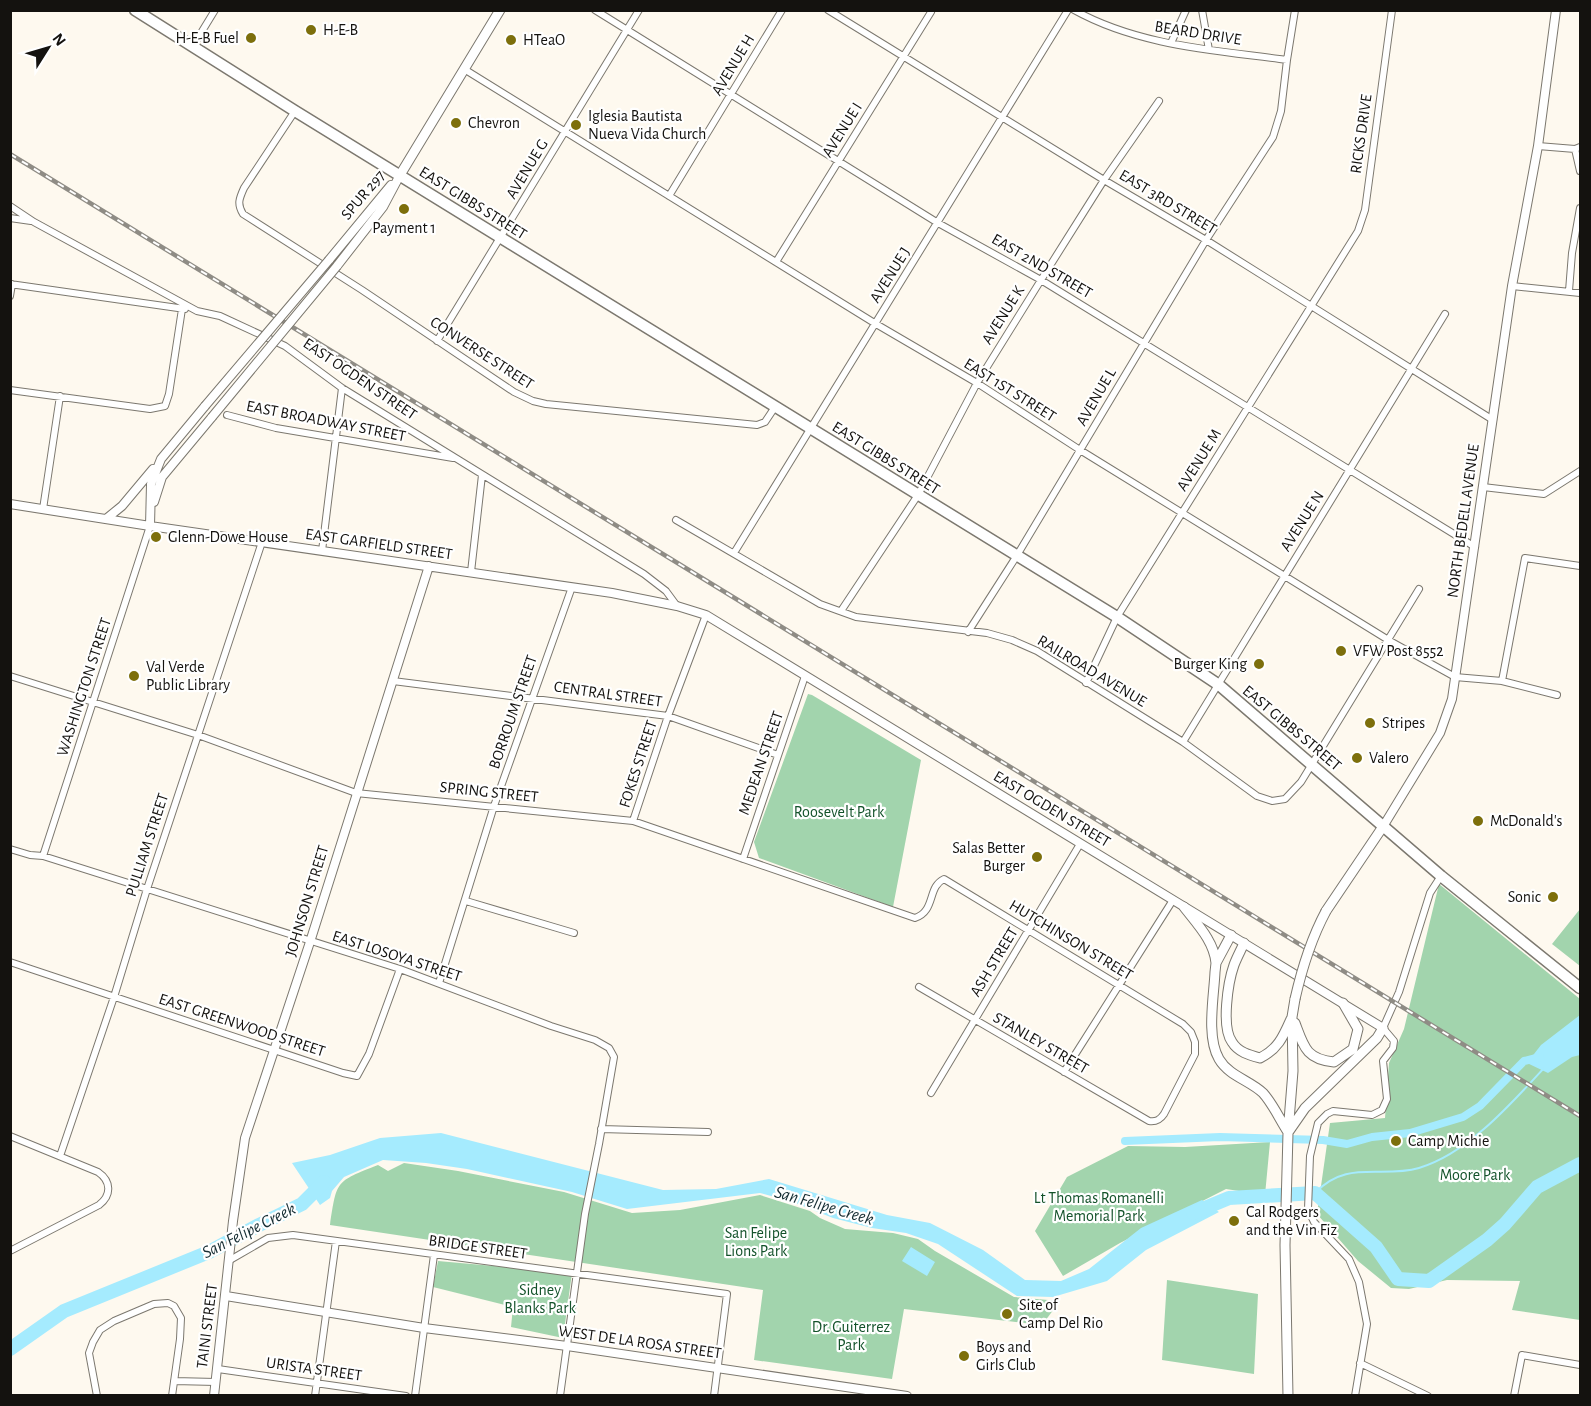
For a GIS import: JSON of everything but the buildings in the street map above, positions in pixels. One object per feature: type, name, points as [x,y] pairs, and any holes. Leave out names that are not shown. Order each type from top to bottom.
[{"type":"highway","name":"EAST GIBBS STREET","points":[[135,10],[500,238],[1117,617],[1219,685],[1441,876],[1579,986]]},
{"type":"main road","points":[[400,175],[500,10]]},
{"type":"main road","name":"NORTH BEDELL AVENUE","points":[[1292,1017],[1303,965],[1315,931],[1326,910],[1384,825],[1440,733],[1452,699],[1512,286],[1538,146],[1556,10]]},
{"type":"main road","name":"SPUR 297","points":[[150,526],[151,484],[161,459],[400,175]]},
{"type":"main road","name":"SPUR 297","points":[[150,526],[155,495],[162,477],[337,267],[383,207],[400,175]]},
{"type":"main road","points":[[106,519],[145,481],[161,459]]},
{"type":"main road","name":"EAST GARFIELD STREET","points":[[10,504],[572,587],[677,606],[706,615]]},
{"type":"main road","name":"JOHNSON STREET","points":[[231,1249],[245,1138],[429,567]]},
{"type":"main road","name":"EAST OGDEN STREET","points":[[706,615],[1383,1028]]},
{"type":"main road","points":[[1184,907],[1209,941],[1216,955],[1212,1036],[1218,1058],[1231,1072],[1263,1094],[1288,1133]]},
{"type":"main road","points":[[1216,963],[1231,935]]},
{"type":"main road","points":[[1244,943],[1234,965],[1229,986],[1226,1020],[1227,1035],[1232,1043],[1240,1050],[1260,1058],[1280,1044],[1292,1017]]},
{"type":"main road","points":[[1292,1017],[1304,1048],[1311,1056],[1322,1061],[1334,1062],[1353,1049],[1358,1029],[1343,1003]]},
{"type":"main road","points":[[1288,1395],[1285,1245],[1288,1133],[1293,1071],[1292,1017]]},
{"type":"main road","points":[[1288,1133],[1305,1108],[1377,1038],[1383,1028]]},
{"type":"main road","name":"TAINI STREET","points":[[214,1395],[231,1249]]},
{"type":"main road","name":"WEST DE LA ROSA STREET","points":[[226,1296],[424,1328],[717,1368],[858,1392],[907,1395]]},
{"type":"street","points":[[193,46],[215,10]]},
{"type":"street","name":"EAST 2ND STREET","points":[[595,10],[938,223],[1041,280],[1475,547]]},
{"type":"street","name":"AVENUE G","points":[[437,341],[639,10]]},
{"type":"street","name":"AVENUE H","points":[[669,196],[783,10]]},
{"type":"street","name":"EAST 3RD STREET","points":[[828,10],[1206,240],[1493,420]]},
{"type":"street","name":"AVENUE J","points":[[734,554],[1068,10]]},
{"type":"street","name":"BEARD DRIVE","points":[[1074,10],[1110,28],[1131,35],[1209,50],[1287,60]]},
{"type":"street","points":[[1171,43],[1186,10]]},
{"type":"street","points":[[1202,10],[1209,50]]},
{"type":"street","name":"AVENUE L","points":[[968,632],[1080,450],[1143,342],[1273,137],[1281,111],[1295,10]]},
{"type":"street","name":"RICKS DRIVE","points":[[1342,255],[1358,231],[1365,210],[1392,10]]},
{"type":"street","name":"AVENUE I","points":[[776,262],[931,12]]},
{"type":"street","name":"EAST 1ST STREET","points":[[464,69],[876,324],[977,383],[1080,450],[1389,640],[1455,677],[1503,681],[1557,695]]},
{"type":"street","name":"AVENUE K","points":[[841,611],[918,495],[977,383],[1041,280],[1104,180],[1159,101]]},
{"type":"street","name":"CONVERSE STREET","points":[[295,111],[244,188],[238,206],[251,220],[363,290],[520,396],[546,404],[757,425],[765,422],[775,407]]},
{"type":"street","points":[[1538,146],[1578,148],[1581,171]]},
{"type":"street","name":"EAST OGDEN STREET","points":[[10,206],[34,222],[197,311],[220,316],[285,346],[342,388],[644,574],[666,591],[677,606]]},
{"type":"street","points":[[1569,291],[1572,253],[1581,208]]},
{"type":"street","points":[[10,218],[34,222]]},
{"type":"street","name":"AVENUE M","points":[[1086,683],[1117,617],[1342,255]]},
{"type":"street","points":[[10,296],[11,284],[197,311]]},
{"type":"street","points":[[1512,286],[1581,293]]},
{"type":"street","points":[[10,390],[150,409],[165,406],[170,394],[182,309]]},
{"type":"street","name":"AVENUE N","points":[[1183,742],[1445,314]]},
{"type":"street","points":[[322,551],[342,388]]},
{"type":"street","points":[[44,509],[60,396]]},
{"type":"street","name":"EAST BROADWAY STREET","points":[[227,415],[276,428],[456,458]]},
{"type":"street","points":[[1483,487],[1544,494],[1581,471]]},
{"type":"street","points":[[471,572],[482,475]]},
{"type":"street","points":[[1571,477],[1581,479]]},
{"type":"street","name":"RAILROAD AVENUE","points":[[676,520],[820,604],[856,617],[987,633],[1037,651],[1183,742],[1243,787],[1272,801],[1285,799],[1301,782],[1311,763]]},
{"type":"street","name":"WASHINGTON STREET","points":[[43,856],[150,526]]},
{"type":"street","name":"PULLIAM STREET","points":[[60,1156],[262,542]]},
{"type":"street","points":[[1503,681],[1525,558],[1581,566]]},
{"type":"street","name":"BORROUM STREET","points":[[439,983],[494,806],[572,587]]},
{"type":"street","points":[[1311,763],[1419,589]]},
{"type":"street","name":"FOKES STREET","points":[[633,821],[668,716],[706,615]]},
{"type":"street","name":"SPRING STREET","points":[[10,676],[198,735],[356,793],[633,821],[915,918],[926,912],[936,886],[944,879]]},
{"type":"street","name":"MEDEAN STREET","points":[[743,859],[805,676]]},
{"type":"street","name":"CENTRAL STREET","points":[[393,681],[668,716],[778,756]]},
{"type":"street","name":"ASH STREET","points":[[931,1093],[1080,844]]},
{"type":"street","name":"EAST LOSOYA STREET","points":[[10,849],[43,856],[400,969],[595,1040],[609,1048],[614,1057],[585,1214],[560,1395]]},
{"type":"street","points":[[1354,1395],[1366,1324],[1359,1282],[1349,1259],[1314,1222],[1308,1209],[1312,1146],[1315,1132],[1322,1118],[1333,1111],[1372,1115],[1382,1110],[1386,1098],[1383,1061],[1393,1048],[1394,1041],[1383,1028],[1399,992],[1430,892],[1441,876]]},
{"type":"street","name":"HUTCHINSON STREET","points":[[944,879],[1184,1024],[1191,1032],[1195,1042],[1195,1054],[1160,1120],[1149,1121]]},
{"type":"street","points":[[1064,1072],[1173,900]]},
{"type":"street","points":[[466,901],[574,933]]},
{"type":"street","name":"EAST GREENWOOD STREET","points":[[10,962],[357,1076],[369,1054],[400,969]]},
{"type":"street","name":"STANLEY STREET","points":[[919,987],[1149,1121]]},
{"type":"street","points":[[601,1129],[708,1132]]},
{"type":"street","points":[[10,1136],[104,1176],[109,1188],[108,1195],[99,1205],[10,1251]]},
{"type":"street","name":"BRIDGE STREET","points":[[230,1260],[256,1244],[280,1235],[293,1235],[727,1294],[717,1368]]},
{"type":"street","points":[[315,1395],[336,1241]]},
{"type":"street","points":[[415,1395],[434,1255]]},
{"type":"street","points":[[97,1395],[89,1353],[100,1330],[126,1316],[161,1302],[174,1306],[181,1318],[172,1395]]},
{"type":"street","points":[[1514,1395],[1522,1355],[1581,1365]]},
{"type":"street","points":[[1360,1363],[1428,1395]]},
{"type":"street","points":[[714,1395],[717,1368]]},
{"type":"street","name":"URISTA STREET","points":[[218,1369],[406,1395]]},
{"type":"street","points":[[174,1381],[216,1382]]},
{"type":"green space","name":"Roosevelt Park","points":[[808,694],[921,760],[893,907],[759,858],[754,842]]},
{"type":"green space","name":"Moore Park","points":[[1439,884],[1580,999],[1580,1320],[1512,1310],[1520,1281],[1447,1280],[1409,1289],[1391,1288],[1358,1261],[1317,1214],[1330,1123],[1385,1118],[1389,1063],[1404,1029]]},
{"type":"green space","points":[[1580,909],[1580,966],[1552,944]]},
{"type":"green space","name":"Lt Thomas Romanelli Memorial Park","points":[[1270,1142],[1265,1195],[1226,1189],[1120,1243],[1063,1276],[1035,1231],[1067,1177],[1128,1146],[1185,1147]]},
{"type":"green space","name":"San Felipe Lions Park","points":[[404,1163],[564,1192],[632,1213],[680,1210],[760,1195],[810,1211],[845,1229],[893,1233],[918,1239],[1014,1297],[1060,1301],[1042,1325],[904,1309],[892,1379],[754,1360],[763,1290],[330,1225],[334,1199],[340,1184],[353,1175],[378,1165],[388,1171]]},
{"type":"green space","name":"Sidney Blanks Park","points":[[438,1261],[572,1273],[563,1338],[511,1327],[513,1307],[433,1287]]},
{"type":"green space","points":[[1167,1280],[1258,1294],[1254,1374],[1162,1360]]},
{"type":"water","points":[[1580,1015],[1580,1055],[1572,1057],[1548,1073],[1527,1063],[1541,1045]]},
{"type":"water","points":[[441,1133],[663,1190],[716,1189],[769,1179],[887,1215],[930,1223],[983,1250],[1025,1280],[1061,1281],[1089,1269],[1141,1228],[1202,1200],[1219,1212],[1146,1250],[1107,1281],[1053,1297],[1017,1296],[938,1244],[906,1233],[872,1228],[833,1218],[793,1202],[760,1193],[627,1209],[572,1192],[467,1169],[383,1160],[344,1177],[332,1191],[330,1198],[320,1205],[292,1163],[330,1155],[380,1138]]},
{"type":"water","points":[[911,1247],[935,1262],[927,1276],[902,1261]]},
{"type":"waterway","points":[[1125,1141],[1220,1137],[1323,1140],[1347,1144],[1372,1137],[1410,1133],[1463,1117],[1480,1106],[1524,1061],[1540,1057]]},
{"type":"waterway","points":[[1315,1193],[1339,1176],[1364,1172],[1405,1171],[1419,1168],[1454,1152],[1487,1126],[1544,1068]]},
{"type":"waterway","name":"San Felipe Creek","points":[[1193,1213],[1229,1198],[1315,1193],[1376,1247],[1398,1279],[1429,1281],[1487,1240],[1505,1224],[1537,1187],[1580,1164]]},
{"type":"waterway","name":"San Felipe Creek","points":[[10,1349],[64,1311],[209,1252],[302,1204],[324,1182]]},
{"type":"railway","points":[[10,154],[1580,1116]]},
{"type":"place","name":"H-E-B","points":[[311,30]]},
{"type":"place","name":"H-E-B Fuel","points":[[251,38]]},
{"type":"place","name":"HTeaO","points":[[511,40]]},
{"type":"place","name":"Chevron","points":[[456,123]]},
{"type":"place","name":"Iglesia Bautista Nueva Vida Church","points":[[576,125]]},
{"type":"place","name":"Payment 1","points":[[404,209]]},
{"type":"place","name":"Glenn-Dowe House","points":[[156,537]]},
{"type":"place","name":"VFW Post 8552","points":[[1341,651]]},
{"type":"place","name":"Burger King","points":[[1259,664]]},
{"type":"place","name":"Val Verde Public Library","points":[[134,676]]},
{"type":"place","name":"Stripes","points":[[1370,723]]},
{"type":"place","name":"Valero","points":[[1357,758]]},
{"type":"place","name":"McDonald's","points":[[1478,821]]},
{"type":"place","name":"Salas Better Burger","points":[[1037,857]]},
{"type":"place","name":"Sonic","points":[[1553,897]]},
{"type":"place","name":"Camp Michie","points":[[1396,1141]]},
{"type":"place","name":"Cal Rodgers and the Vin Fiz","points":[[1234,1221]]},
{"type":"place","name":"Site of Camp Del Rio","points":[[1007,1314]]},
{"type":"place","name":"Boys and Girls Club","points":[[964,1356]]},
{"type":"park label","name":"Dr. Guiterrez Park","points":[[851,1336]]}]
